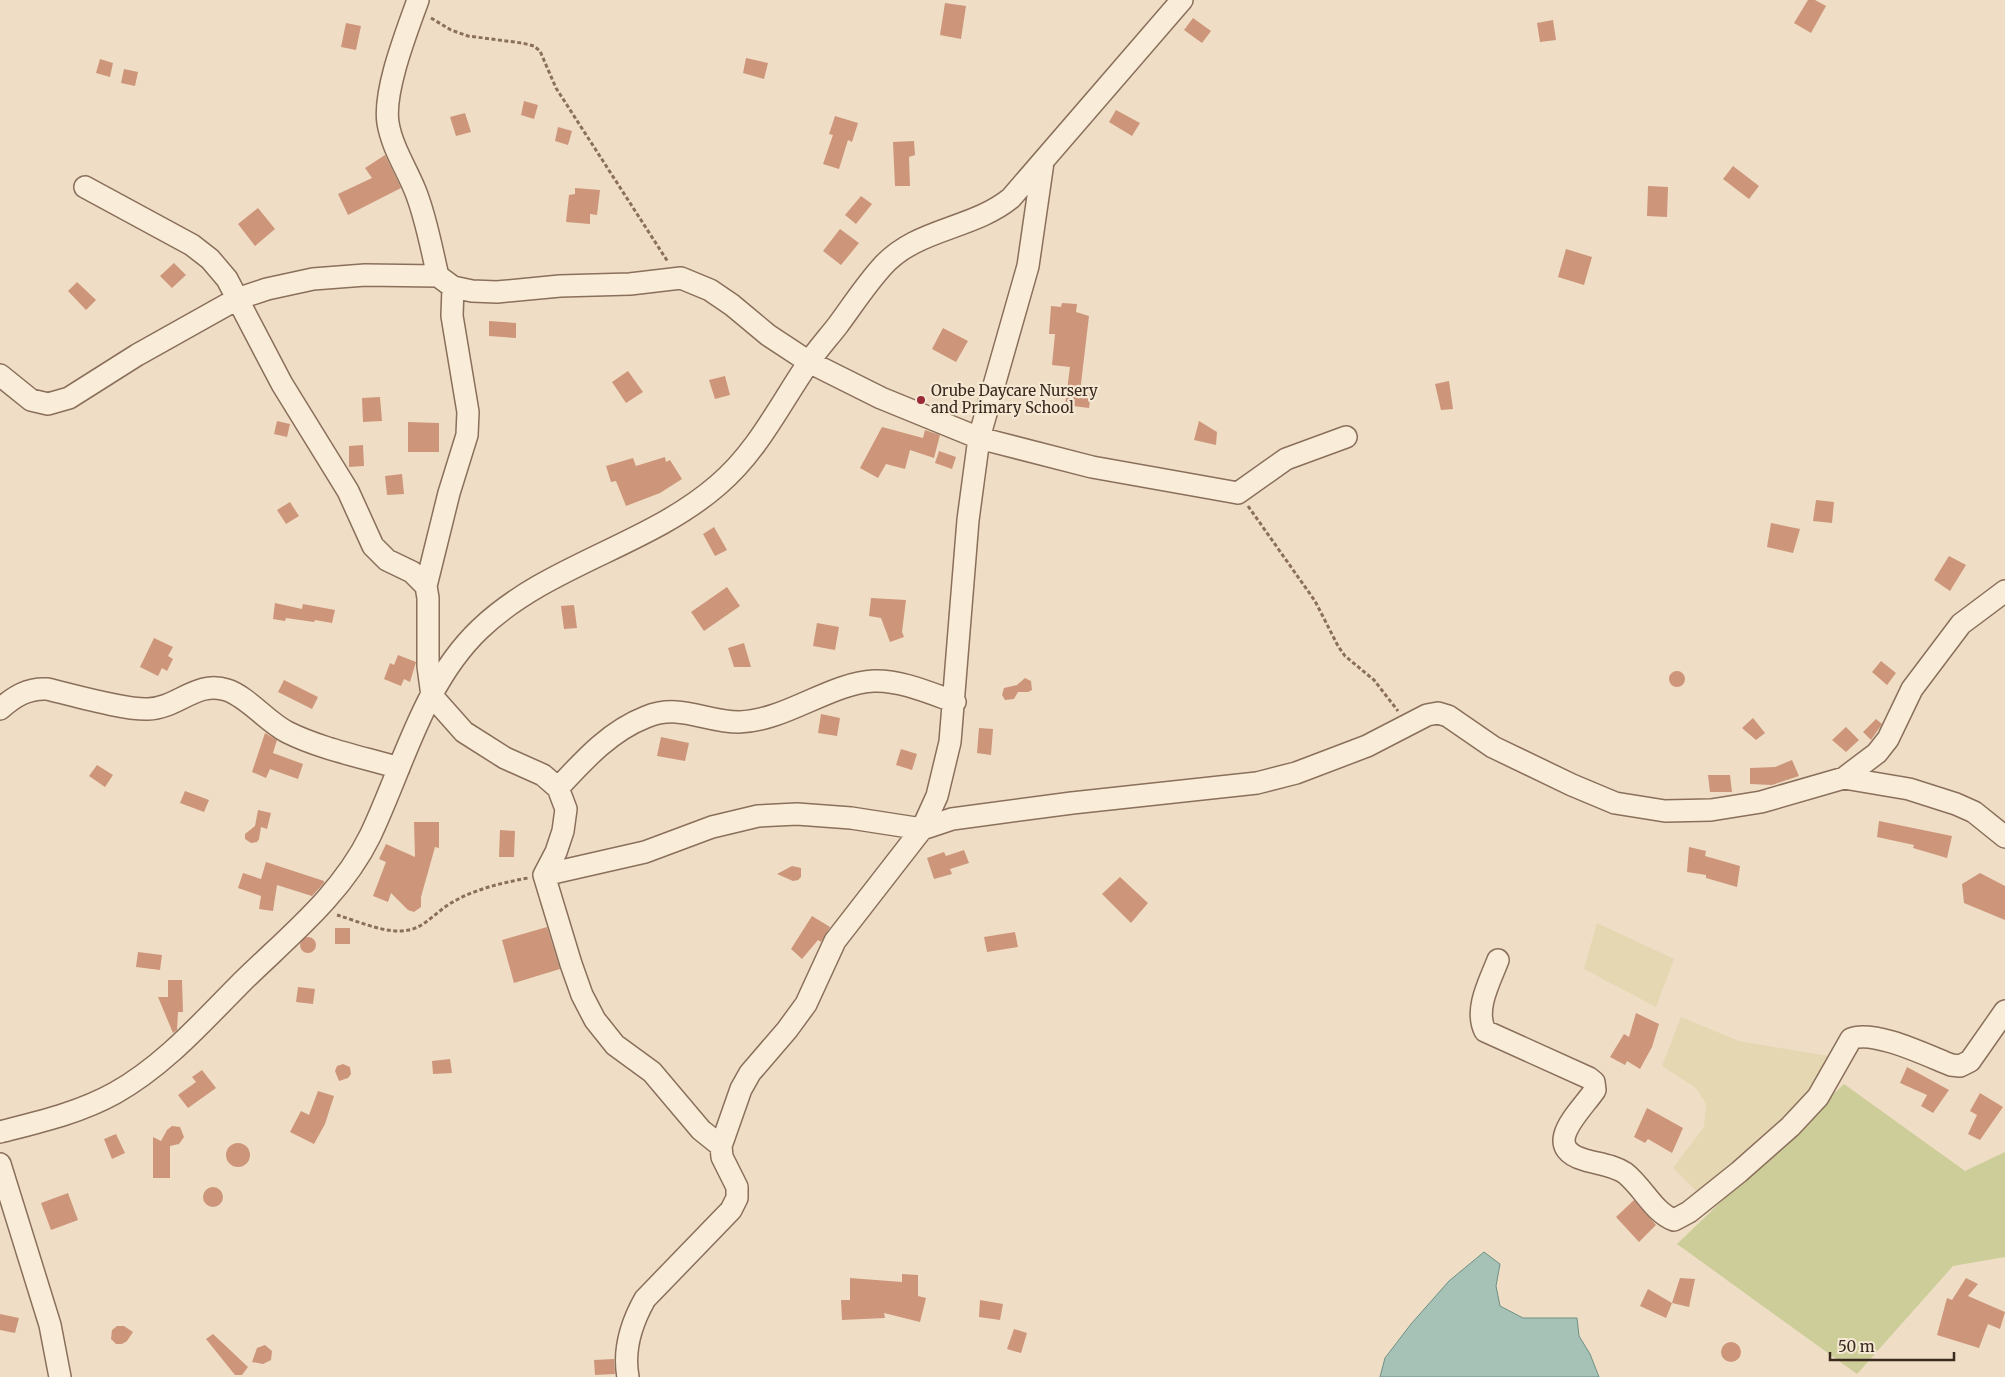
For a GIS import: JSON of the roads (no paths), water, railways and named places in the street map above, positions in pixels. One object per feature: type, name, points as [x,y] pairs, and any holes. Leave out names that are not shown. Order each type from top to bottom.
[{"type":"street","points":[[0,1132],[81,1109],[114,1094],[142,1076],[174,1051],[319,909],[354,864],[368,839],[432,696],[456,658],[479,629],[512,603],[687,508],[717,486],[739,466],[755,445],[809,362],[882,267],[898,252],[920,238],[980,218],[998,209],[1011,198],[1182,0]]},
{"type":"street","points":[[416,6],[405,34],[388,103],[388,122],[394,143],[421,208],[445,281],[468,412],[467,435],[449,493],[426,586],[428,598],[428,666],[432,696],[464,732],[505,758],[543,776],[558,788],[566,809],[563,831],[556,852],[544,875],[579,987],[595,1020],[615,1045],[652,1072],[691,1119],[721,1146]]},
{"type":"street","points":[[628,1377],[626,1355],[630,1336],[637,1314],[645,1299],[723,1220],[737,1198],[736,1187],[722,1157],[721,1146],[732,1108],[750,1073],[787,1030],[806,1004],[828,955],[840,935],[922,829],[937,796],[950,742],[955,702],[968,520],[979,438],[1028,266],[1044,162]]},
{"type":"street","points":[[85,187],[192,245],[210,259],[226,279],[282,384],[348,491],[373,546],[387,560],[412,572],[426,586]]},
{"type":"street","points":[[0,375],[31,400],[48,404],[69,398],[137,355],[237,299],[267,289],[312,279],[365,275],[445,281],[472,291],[497,292],[560,286],[630,284],[681,278],[710,290],[732,305],[768,335],[809,362],[881,398],[979,438],[1092,467],[1238,492],[1286,459],[1346,437]]},
{"type":"street","points":[[544,875],[645,852],[712,827],[758,816],[797,814],[851,818],[922,829],[952,819],[1072,803],[1257,783],[1314,766],[1367,746],[1409,726],[1427,715],[1438,713],[1448,716],[1493,747],[1572,785],[1615,802],[1665,811],[1711,810],[1761,802],[1844,778],[1877,753],[1888,739],[1912,689],[1961,624],[2005,591]]},
{"type":"street","points":[[558,788],[592,752],[613,734],[644,717],[663,710],[740,722],[763,718],[852,686],[874,681],[898,684],[955,702]]},
{"type":"street","points":[[0,709],[19,695],[33,688],[47,689],[147,710],[164,707],[198,690],[210,687],[227,690],[244,699],[259,714],[286,732],[312,742],[399,768]]},
{"type":"street","points":[[1844,778],[1900,787],[1956,804],[1974,812],[2005,837]]},
{"type":"street","points":[[937,796],[952,819]]},
{"type":"street","points":[[1498,960],[1481,1012],[1481,1023],[1485,1031],[1589,1078],[1594,1082],[1595,1090],[1573,1117],[1565,1132],[1566,1149],[1581,1159],[1601,1163],[1624,1173],[1659,1210],[1674,1220],[1688,1212],[1732,1178],[1790,1127],[1818,1097],[1851,1039],[1860,1035],[1874,1036],[1951,1065],[1960,1066],[1970,1061],[2005,1011]]},
{"type":"street","points":[[0,1164],[50,1325],[60,1377]]},
{"type":"place","name":"Orube Daycare Nursery and Primary School","points":[[921,400]]}]
